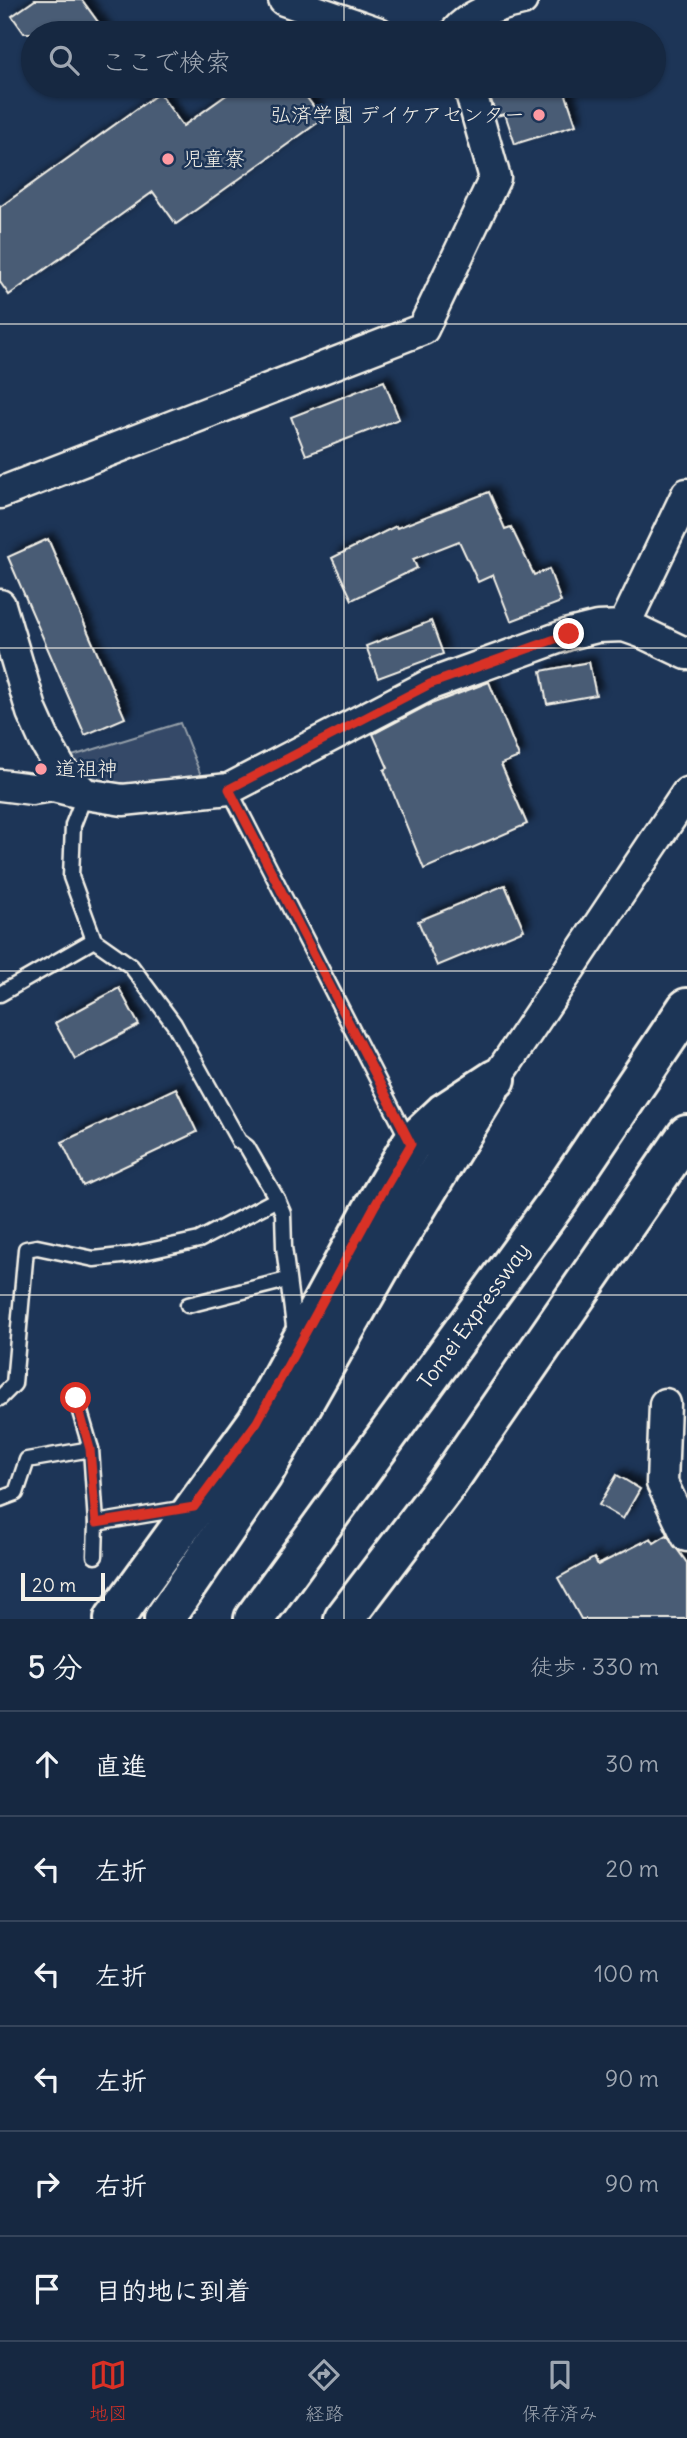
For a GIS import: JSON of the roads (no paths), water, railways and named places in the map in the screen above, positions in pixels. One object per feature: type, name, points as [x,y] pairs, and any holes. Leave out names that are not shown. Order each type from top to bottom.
[{"type":"main road","name":"Tomei Expressway","points":[[254,1619],[561,1196],[687,1008]]},
{"type":"main road","points":[[114,1619],[257,1422],[411,1144],[444,1113],[496,1079]]},
{"type":"main road","points":[[164,1619],[263,1474],[386,1256],[496,1079]]},
{"type":"main road","points":[[344,1619],[448,1482],[687,1135]]},
{"type":"street","points":[[284,0],[344,21]]},
{"type":"street","points":[[471,21],[501,4],[522,0]]},
{"type":"street","points":[[0,493],[423,329],[495,178],[472,98]]},
{"type":"street","points":[[624,626],[687,494]]},
{"type":"street","points":[[0,605],[32,712],[45,741],[62,771],[85,794]]},
{"type":"street","points":[[0,785],[32,789],[52,786],[123,800],[229,789],[430,684],[569,634],[597,627],[624,626],[687,654]]},
{"type":"street","points":[[496,1079],[687,793]]},
{"type":"street","points":[[665,1404],[662,1483],[687,1536]]},
{"type":"lane","points":[[229,789],[411,1144]]},
{"type":"lane","points":[[85,794],[73,825],[71,877],[94,940],[131,966],[174,1024],[239,1141],[247,1147],[277,1199],[283,1213],[287,1280],[294,1326],[307,1333]]},
{"type":"lane","points":[[0,994],[94,940]]},
{"type":"lane","points":[[0,1398],[14,1384],[26,1249],[37,1247],[94,1259],[130,1255],[199,1240],[277,1199]]},
{"type":"lane","points":[[188,1305],[287,1280]]},
{"type":"lane","points":[[76,1398],[90,1449],[96,1523],[94,1556]]},
{"type":"lane","points":[[0,1499],[16,1493],[27,1460],[90,1449]]},
{"type":"lane","points":[[96,1523],[194,1507]]},
{"type":"place","name":"弘済学園 デイケアセンター","points":[[539,115]]},
{"type":"place","name":"児童寮","points":[[168,159]]},
{"type":"place","name":"道祖神","points":[[41,769]]}]
